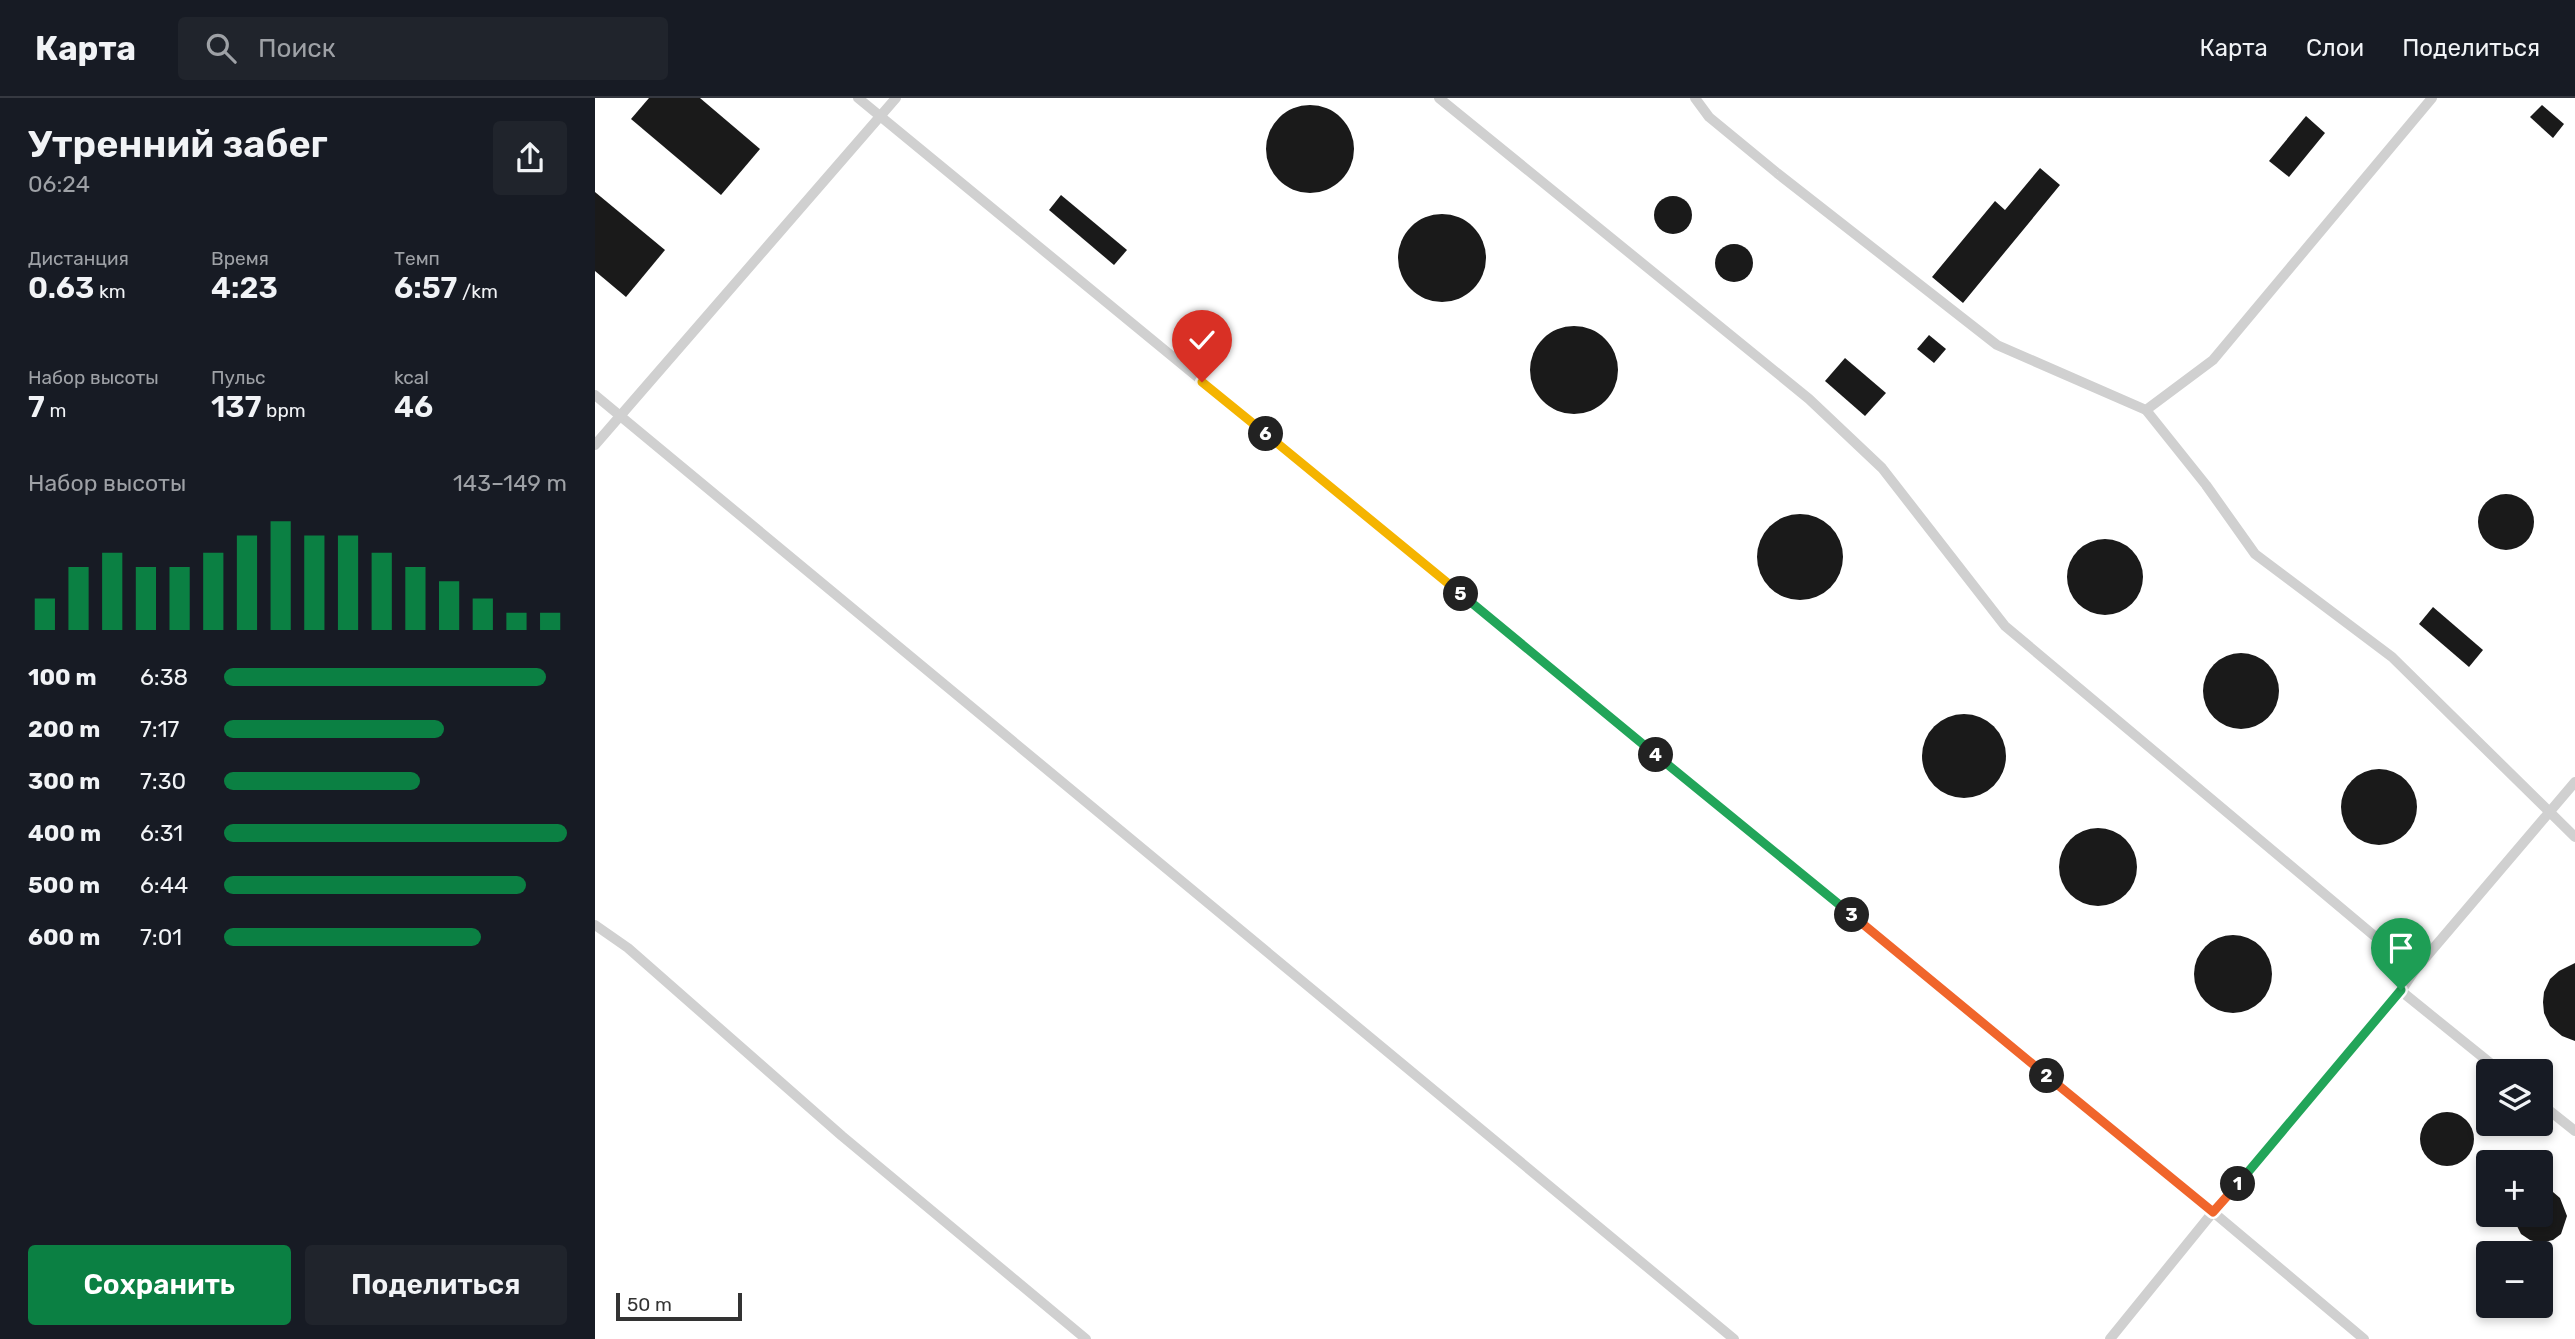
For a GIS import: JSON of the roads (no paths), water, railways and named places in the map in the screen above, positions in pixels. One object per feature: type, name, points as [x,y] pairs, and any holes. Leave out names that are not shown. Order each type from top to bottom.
[{"type":"lane","points":[[858,98],[2364,1339]]},
{"type":"lane","points":[[595,445],[895,98]]},
{"type":"lane","points":[[1439,98],[1809,399],[1882,468],[2005,626],[2415,970]]},
{"type":"lane","points":[[1695,98],[1709,117],[1777,173],[1997,345],[2146,410],[2206,485],[2255,554],[2392,657],[2575,837]]},
{"type":"lane","points":[[2146,410],[2213,360],[2432,98]]},
{"type":"lane","points":[[595,395],[1734,1339]]},
{"type":"lane","points":[[2110,1339],[2415,970],[2575,782]]},
{"type":"lane","points":[[595,925],[628,948],[842,1136],[1086,1339]]},
{"type":"lane","points":[[2401,990],[2485,1059]]},
{"type":"lane","points":[[2553,1114],[2575,1131]]}]
